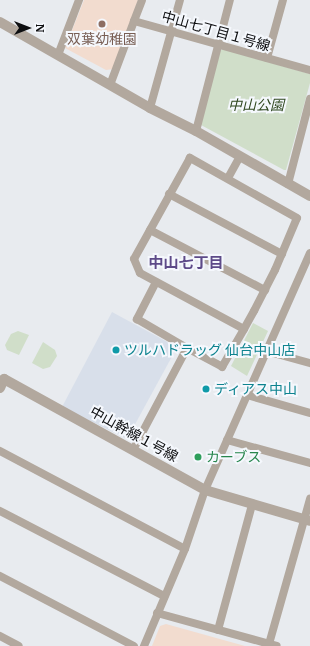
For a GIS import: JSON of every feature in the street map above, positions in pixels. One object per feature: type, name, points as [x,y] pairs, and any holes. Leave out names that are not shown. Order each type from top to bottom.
[{"type":"street","points":[[58,55],[79,0]]},
{"type":"street","points":[[110,84],[142,0]]},
{"type":"street","points":[[150,108],[180,0]]},
{"type":"street","points":[[196,131],[230,0]]},
{"type":"street","points":[[267,58],[283,0]]},
{"type":"street","name":"中山七丁目１号線","points":[[134,21],[310,70]]},
{"type":"street","points":[[0,22],[150,108],[196,131],[310,196]]},
{"type":"street","points":[[288,184],[310,99]]},
{"type":"street","points":[[228,178],[240,156]]},
{"type":"street","points":[[156,282],[138,319],[222,367],[244,328],[265,290],[297,218],[190,158],[134,259],[140,273],[244,328]]},
{"type":"street","points":[[169,194],[282,254]]},
{"type":"street","points":[[150,230],[265,290]]},
{"type":"street","points":[[144,646],[164,596],[185,550],[205,490],[310,253]]},
{"type":"street","points":[[133,450],[187,348]]},
{"type":"street","points":[[266,351],[310,363]]},
{"type":"street","name":"中山幹線１号線","points":[[1,381],[133,450],[205,490],[307,520]]},
{"type":"street","points":[[247,395],[310,413]]},
{"type":"street","points":[[227,440],[310,463]]},
{"type":"street","points":[[0,451],[185,550]]},
{"type":"street","points":[[158,613],[273,645],[307,520],[310,499]]},
{"type":"street","points":[[218,630],[252,505]]},
{"type":"street","points":[[0,511],[164,596]]},
{"type":"street","points":[[0,576],[134,646]]},
{"type":"street","points":[[0,636],[20,646]]},
{"type":"shaded area","name":"双葉幼稚園","points":[[84,0],[138,0],[114,69],[106,70],[65,48]]},
{"type":"shaded area","points":[[112,312],[173,345],[175,351],[127,439],[62,407]]},
{"type":"shaded area","points":[[166,624],[245,646],[152,646],[160,626]]},
{"type":"green space","name":"中山公園","points":[[223,49],[310,74],[310,83],[286,170],[201,125],[220,51]]},
{"type":"green space","points":[[253,323],[268,331],[247,376],[231,366]]},
{"type":"green space","points":[[18,331],[29,335],[19,355],[7,350],[5,345],[11,334]]},
{"type":"green space","points":[[43,342],[55,350],[57,356],[50,367],[43,369],[32,363]]},
{"type":"place","name":"双葉幼稚園","points":[[102,24]]},
{"type":"place","name":"ツルハドラッグ 仙台中山店","points":[[116,350]]},
{"type":"place","name":"ディアス中山","points":[[206,389]]},
{"type":"place","name":"カーブス","points":[[198,457]]},
{"type":"district","name":"中山七丁目","points":[[186,263]]}]
